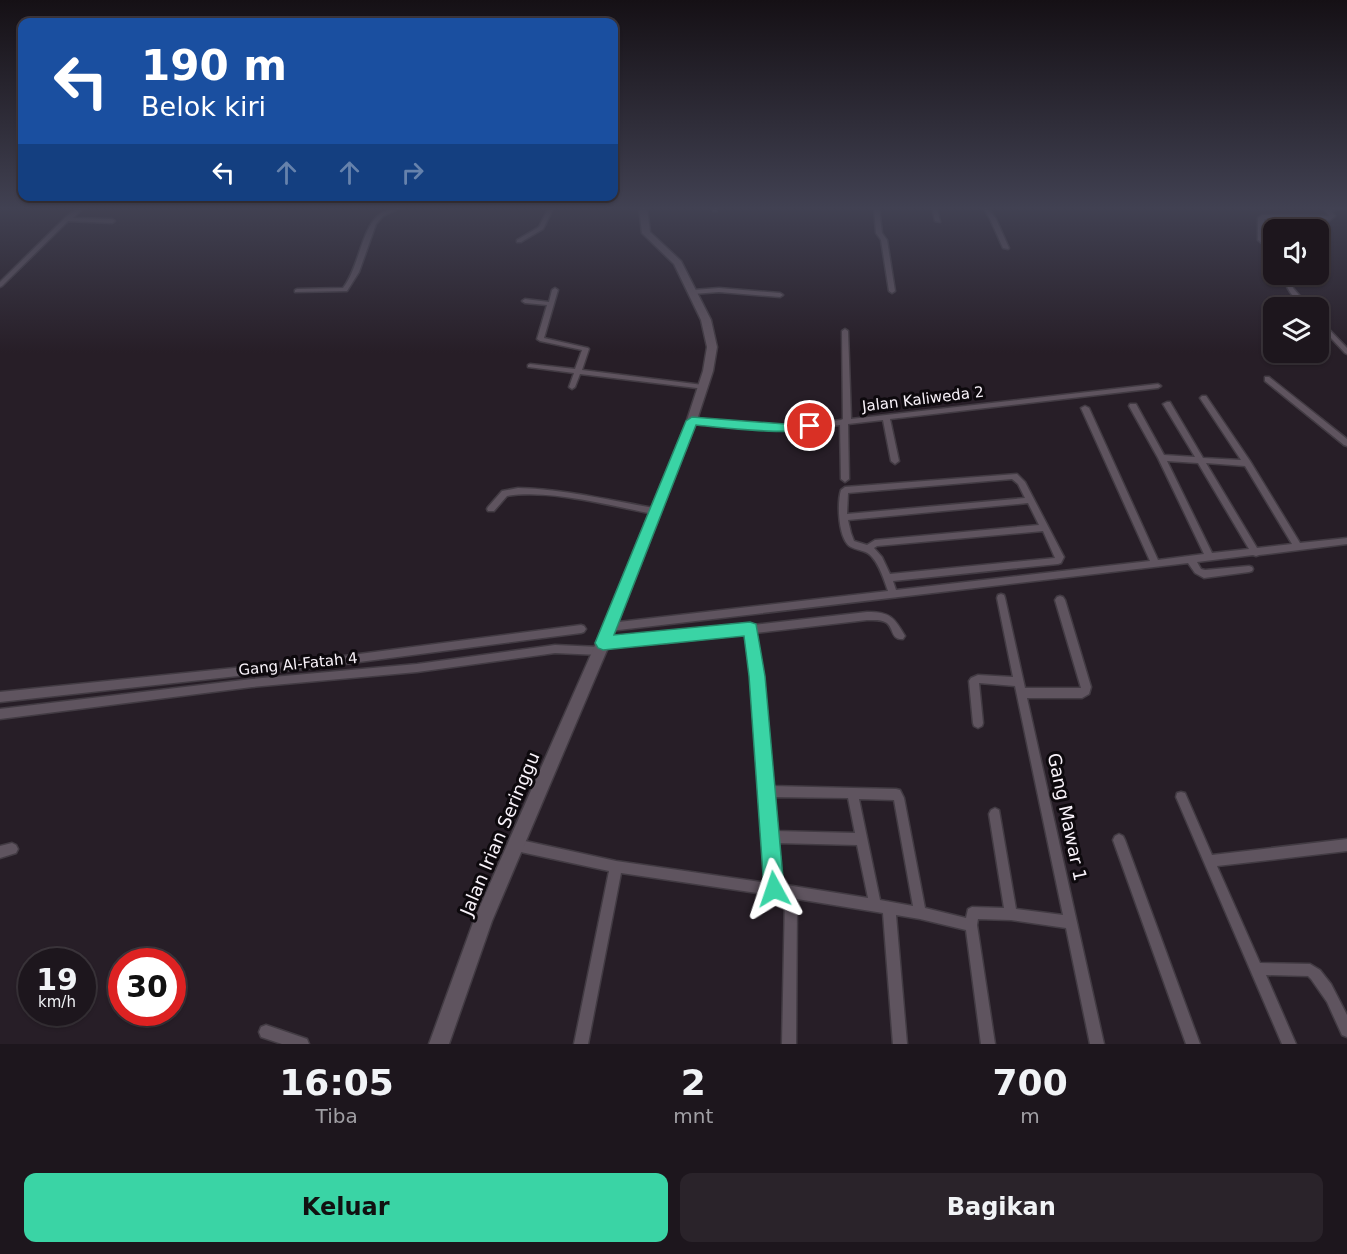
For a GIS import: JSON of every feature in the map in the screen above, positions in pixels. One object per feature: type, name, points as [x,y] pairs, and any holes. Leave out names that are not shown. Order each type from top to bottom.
[{"type":"street","points":[[0,285],[30,256]]},
{"type":"street","points":[[297,291],[345,290],[364,256]]},
{"type":"street","name":"Jalan Irian Seringgu","points":[[439,1044],[483,920],[605,640],[692,421],[703,387],[712,347],[706,320],[678,263],[670,256]]},
{"type":"street","points":[[886,256],[892,291]]},
{"type":"street","points":[[1288,285],[1298,297]]},
{"type":"street","points":[[555,290],[540,337],[543,340],[586,349],[572,387]]},
{"type":"street","points":[[693,291],[719,290],[780,295]]},
{"type":"street","points":[[525,301],[551,304]]},
{"type":"street","points":[[845,331],[845,479]]},
{"type":"street","points":[[1329,332],[1347,352]]},
{"type":"street","points":[[530,366],[703,387]]},
{"type":"street","points":[[1267,379],[1347,443]]},
{"type":"street","name":"Jalan Kaliweda 2","points":[[692,421],[796,428],[1158,386]]},
{"type":"street","points":[[1204,398],[1247,463],[1297,546]]},
{"type":"street","points":[[1167,404],[1256,553]]},
{"type":"street","points":[[1133,406],[1162,458],[1210,557]]},
{"type":"street","points":[[1085,408],[1155,563]]},
{"type":"street","points":[[886,417],[895,461]]},
{"type":"street","points":[[1162,458],[1200,458],[1247,463]]},
{"type":"street","points":[[888,578],[1058,561],[1060,557],[1022,482],[1014,476],[843,491],[847,539],[853,545],[874,553],[888,578],[893,593]]},
{"type":"street","points":[[491,509],[505,493],[522,491],[561,495],[654,512]]},
{"type":"street","points":[[844,517],[1031,500]]},
{"type":"street","points":[[868,549],[875,543],[1045,528]]},
{"type":"street","points":[[605,640],[893,593],[1347,541]]},
{"type":"street","points":[[1191,560],[1198,572],[1210,574],[1249,568]]},
{"type":"street","points":[[964,571],[971,584]]},
{"type":"street","name":"Gang Mawar 1","points":[[1001,598],[1097,1044]]},
{"type":"street","points":[[978,723],[974,681],[978,679],[1021,687],[1082,693],[1085,691],[1086,687],[1060,600]]},
{"type":"street","points":[[605,640],[879,616],[891,621],[900,636]]},
{"type":"street","points":[[750,628],[757,676],[774,889]]},
{"type":"street","points":[[0,697],[321,663],[581,629]]},
{"type":"street","name":"Gang Al-Fatah 4","points":[[0,714],[252,683],[417,668],[605,640]]},
{"type":"street","points":[[766,791],[892,793],[899,798],[920,913]]},
{"type":"street","points":[[852,792],[875,906]]},
{"type":"street","points":[[1181,797],[1289,1044]]},
{"type":"street","points":[[995,814],[1011,914]]},
{"type":"street","points":[[770,837],[861,839]]},
{"type":"street","points":[[1119,840],[1193,1044]]},
{"type":"street","points":[[516,845],[616,867],[774,889],[920,913],[971,925]]},
{"type":"street","points":[[1210,861],[1347,845]]},
{"type":"street","points":[[581,1044],[616,867]]},
{"type":"street","points":[[789,1044],[791,892]]},
{"type":"street","points":[[889,908],[900,1044]]},
{"type":"street","points":[[988,1044],[971,925],[972,913],[975,911],[1011,914],[1070,922]]},
{"type":"street","points":[[1257,969],[1314,972],[1322,981],[1347,1030]]},
{"type":"street","points":[[266,1032],[302,1044]]},
{"type":"route","points":[[774,889],[757,676],[750,628],[667,639],[603,643],[692,421],[785,428],[810,426]]}]
